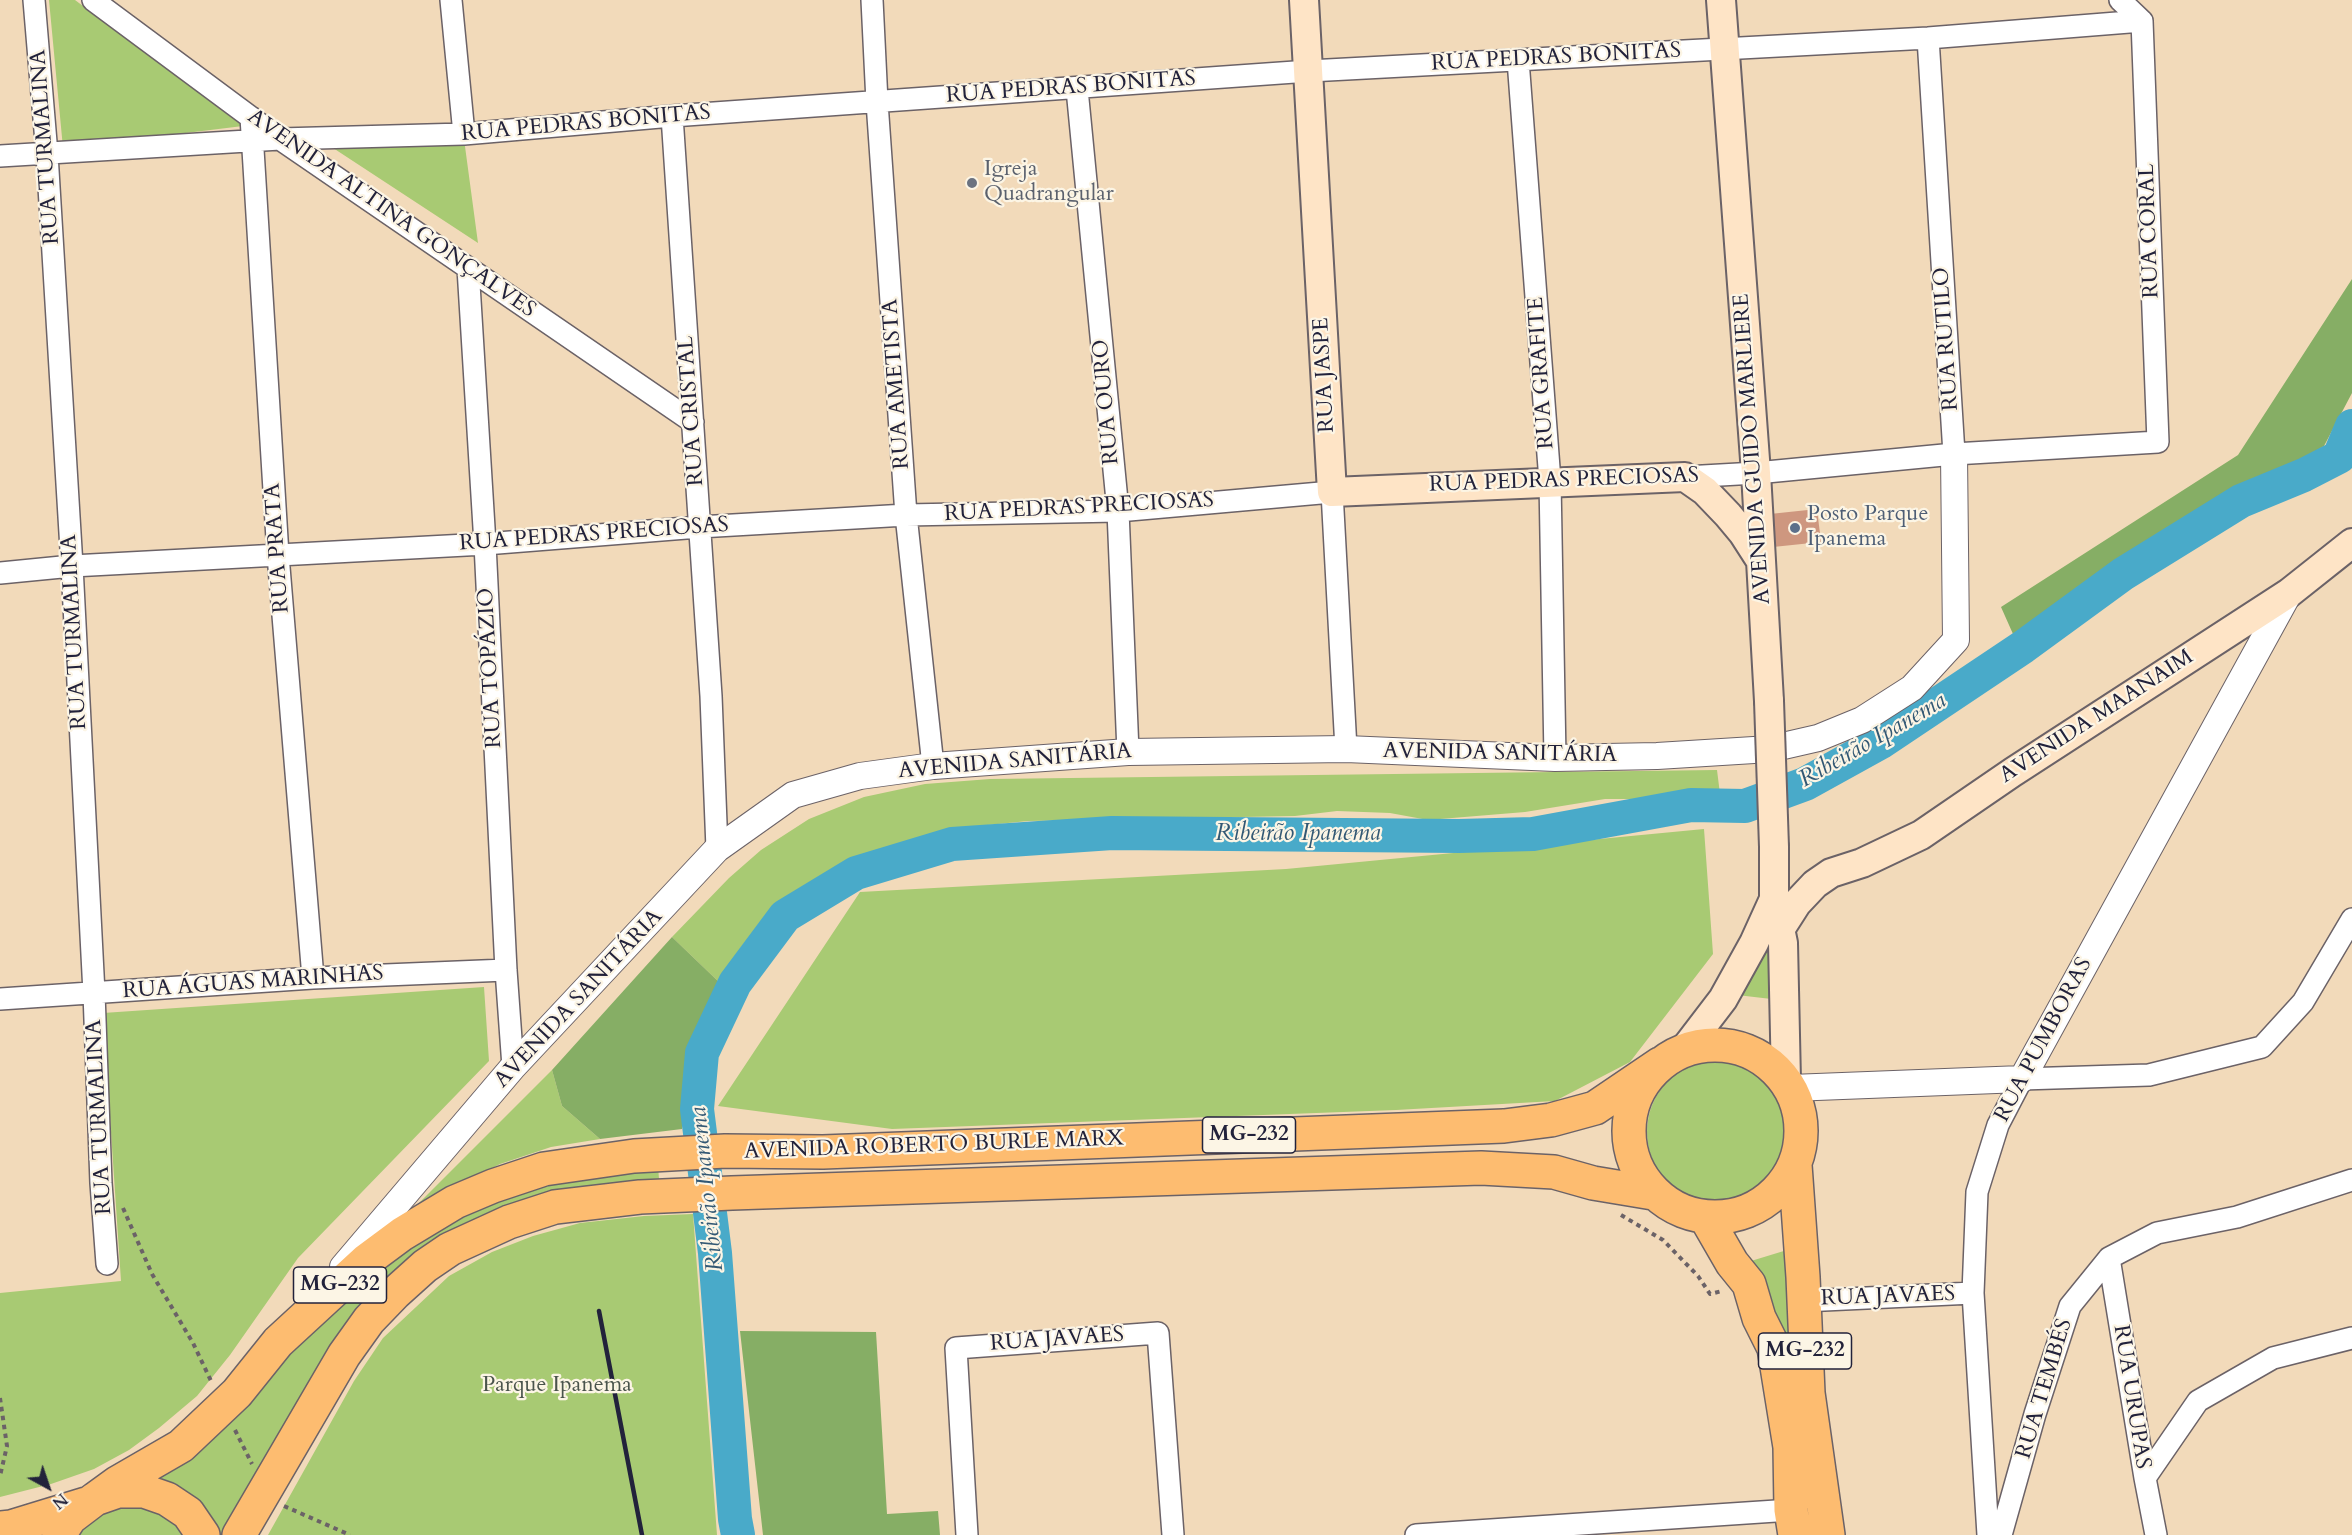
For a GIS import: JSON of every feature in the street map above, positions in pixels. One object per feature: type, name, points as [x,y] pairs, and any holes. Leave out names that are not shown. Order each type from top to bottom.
[{"type":"main road","name":"RUA JASPE","points":[[1304,0],[1332,492]]},
{"type":"main road","name":"AVENIDA GUIDO MARLIERE","points":[[1721,0],[1756,473],[1769,701],[1774,899],[1783,943],[1788,1084]]},
{"type":"main road","name":"RUA PEDRAS PRECIOSAS","points":[[1332,492],[1685,477]]},
{"type":"main road","points":[[1685,477],[1705,491],[1728,515],[1761,561]]},
{"type":"main road","name":"AVENIDA MAANAIM","points":[[1781,928],[1804,894],[1832,873],[1862,863],[1921,835],[2013,772],[2289,593],[2352,543]]},
{"type":"main road","name":"AVENIDA MAANAIM","points":[[1774,856],[1792,870],[1832,873]]},
{"type":"main road","name":"AVENIDA GUIDO MARLIERE","points":[[1672,1057],[1723,999],[1754,943],[1774,899]]},
{"type":"main road","name":"MG-232","points":[[1706,1044],[1729,1045],[1751,1052],[1770,1064],[1788,1084],[1798,1106],[1802,1126],[1801,1146],[1795,1165],[1780,1188],[1759,1206],[1734,1216],[1706,1218],[1677,1210],[1653,1193],[1633,1162],[1628,1127],[1637,1092],[1672,1057],[1706,1044]]},
{"type":"main road","name":"AVENIDA ROBERTO BURLE MARX","points":[[91,1501],[117,1483],[181,1446],[223,1407],[278,1342],[367,1260],[402,1234],[455,1202],[544,1168],[634,1156],[725,1151],[823,1152],[1504,1126],[1551,1120],[1595,1108],[1672,1057]]},
{"type":"main road","name":"MG-232","points":[[1795,1165],[1808,1393],[1828,1535]]},
{"type":"main road","name":"AVENIDA ROBERTO BURLE MARX","points":[[239,1535],[272,1497],[338,1364],[369,1320],[395,1293],[425,1266],[476,1236],[555,1207],[640,1197],[1481,1168],[1554,1172],[1593,1183],[1653,1193]]},
{"type":"main road","name":"MG-232","points":[[1706,1218],[1732,1263],[1749,1284],[1760,1318],[1774,1348],[1790,1447],[1793,1522]]},
{"type":"main road","name":"MG-232","points":[[59,1535],[70,1518],[91,1501],[118,1491],[144,1491],[167,1499],[188,1513],[203,1535]]},
{"type":"main road","points":[[0,1528],[11,1527],[91,1501]]},
{"type":"street","name":"RUA TURMALINA","points":[[34,0],[47,154],[72,566],[94,993],[101,1182],[107,1264]]},
{"type":"street","name":"AVENIDA ALTINA GONÇALVES","points":[[93,0],[280,139],[693,422]]},
{"type":"street","points":[[452,0],[464,134]]},
{"type":"street","name":"RUA AMETISTA","points":[[872,0],[906,515],[933,766]]},
{"type":"street","points":[[2120,0],[2142,21]]},
{"type":"street","name":"RUA PEDRAS BONITAS","points":[[0,156],[253,140],[464,134],[672,116],[1309,71],[1928,38],[2142,21]]},
{"type":"street","name":"RUA CORAL","points":[[2142,21],[2158,442]]},
{"type":"street","name":"RUA RUTILO","points":[[1928,38],[1954,454],[1956,640]]},
{"type":"street","name":"RUA GRAFITE","points":[[1518,60],[1550,481],[1555,758]]},
{"type":"street","name":"RUA OURO","points":[[1077,89],[1118,510],[1128,752]]},
{"type":"street","name":"RUA CRISTAL","points":[[672,116],[711,696],[717,849]]},
{"type":"street","name":"RUA PRATA","points":[[251,117],[278,555],[314,978]]},
{"type":"street","name":"RUA TOPÁZIO","points":[[468,268],[513,1067]]},
{"type":"street","name":"RUA PEDRAS PRECIOSAS","points":[[1685,477],[1756,473],[1954,454],[2158,442]]},
{"type":"street","name":"RUA PEDRAS PRECIOSAS","points":[[0,573],[72,566],[485,544],[699,527],[906,515],[1118,510],[1332,492]]},
{"type":"street","name":"RUA JASPE","points":[[1332,492],[1346,749]]},
{"type":"street","name":"RUA PUMBORAS","points":[[1988,1535],[1973,1293],[1977,1192],[1998,1125],[2289,593]]},
{"type":"street","name":"AVENIDA SANITÁRIA","points":[[278,1342],[513,1067],[717,849],[793,795],[860,776],[933,766],[1128,752],[1346,749],[1555,758],[1705,754],[1770,749],[1818,738],[1862,720],[1912,688],[1956,640]]},
{"type":"street","points":[[1788,1084],[2149,1075],[2262,1047],[2303,1002],[2352,919]]},
{"type":"street","name":"RUA ÁGUAS MARINHAS","points":[[0,999],[314,978],[506,970]]},
{"type":"street","name":"RUA TEMBÉS","points":[[2001,1535],[2070,1306],[2109,1258],[2157,1233],[2237,1216],[2352,1180]]},
{"type":"street","name":"RUA URUPAS","points":[[2109,1258],[2156,1535]]},
{"type":"street","name":"RUA JAVAES","points":[[1803,1301],[1973,1293]]},
{"type":"street","name":"RUA JAVAES","points":[[967,1535],[956,1348],[1158,1333],[1173,1535]]},
{"type":"street","points":[[2145,1478],[2198,1401],[2273,1358],[2352,1338]]},
{"type":"street","points":[[1416,1535],[1793,1522]]},
{"type":"path","points":[[101,1182],[123,1206],[152,1274],[193,1343],[223,1407],[272,1497],[350,1535]]},
{"type":"path","points":[[1610,1210],[1630,1219],[1663,1240],[1698,1276],[1710,1294],[1749,1284]]},
{"type":"path","points":[[0,1398],[7,1446],[0,1476]]},
{"type":"green space","points":[[49,0],[75,0],[243,126],[63,148]]},
{"type":"green space","points":[[464,139],[478,243],[327,144]]},
{"type":"green space","points":[[2352,279],[2352,393],[2324,446],[2013,634],[2001,607],[2238,455]]},
{"type":"green space","points":[[1717,770],[1720,794],[1656,799],[1605,799],[1525,812],[1428,820],[1390,813],[1337,811],[1295,816],[1028,821],[978,826],[855,863],[802,889],[768,915],[741,947],[721,984],[672,937],[729,878],[761,850],[809,819],[864,797],[925,784],[990,779]]},
{"type":"green space","points":[[1704,829],[1713,954],[1630,1062],[1555,1101],[1396,1110],[892,1129],[718,1106],[860,892],[1286,869]]},
{"type":"green space","points":[[1774,917],[1780,1000],[1737,995]]},
{"type":"green space","points":[[672,937],[721,984],[685,1061],[682,1129],[600,1139],[562,1106],[552,1070]]},
{"type":"green space","points":[[484,987],[489,1061],[298,1258],[230,1355],[197,1396],[129,1450],[94,1469],[51,1484],[0,1497],[0,1293],[121,1281],[103,1013]]},
{"type":"green space","points":[[1720,1059],[1748,1064],[1772,1080],[1788,1104],[1793,1132],[1788,1160],[1772,1184],[1748,1200],[1720,1205],[1692,1200],[1668,1184],[1652,1160],[1647,1132],[1652,1104],[1668,1080],[1692,1064]]},
{"type":"green space","points":[[552,1070],[562,1106],[600,1139],[551,1147],[500,1164],[451,1189],[400,1222]]},
{"type":"green space","points":[[658,1166],[659,1179],[551,1194],[442,1240],[225,1535],[206,1535],[142,1485],[314,1324],[411,1246],[463,1215],[548,1181]]},
{"type":"green space","name":"Parque Ipanema","points":[[693,1214],[717,1535],[268,1535],[354,1381],[383,1338],[449,1276],[492,1252],[533,1236],[580,1223],[644,1216]]},
{"type":"green space","points":[[1787,1250],[1793,1362],[1773,1306],[1751,1261]]},
{"type":"green space","points":[[740,1331],[876,1332],[887,1514],[938,1511],[940,1535],[763,1535]]},
{"type":"green space","points":[[123,1501],[168,1514],[185,1535],[70,1535],[81,1520]]},
{"type":"building","name":"Posto Parque Ipanema","points":[[1817,509],[1821,542],[1773,547],[1770,514]]},
{"type":"waterway","name":"Ribeirão Ipanema","points":[[738,1535],[715,1253],[697,1109],[702,1053],[735,983],[785,916],[856,873],[952,844],[1112,833],[1459,836],[1533,834],[1691,805],[1745,806],[1805,784],[1881,742],[2023,647],[2123,574],[2241,501],[2304,475],[2339,457],[2352,426]]},
{"type":"railway","points":[[599,1311],[642,1535]]},
{"type":"place","name":"Igreja Quadrangular","points":[[972,183]]},
{"type":"place","name":"Posto Parque Ipanema","points":[[1795,528]]}]
